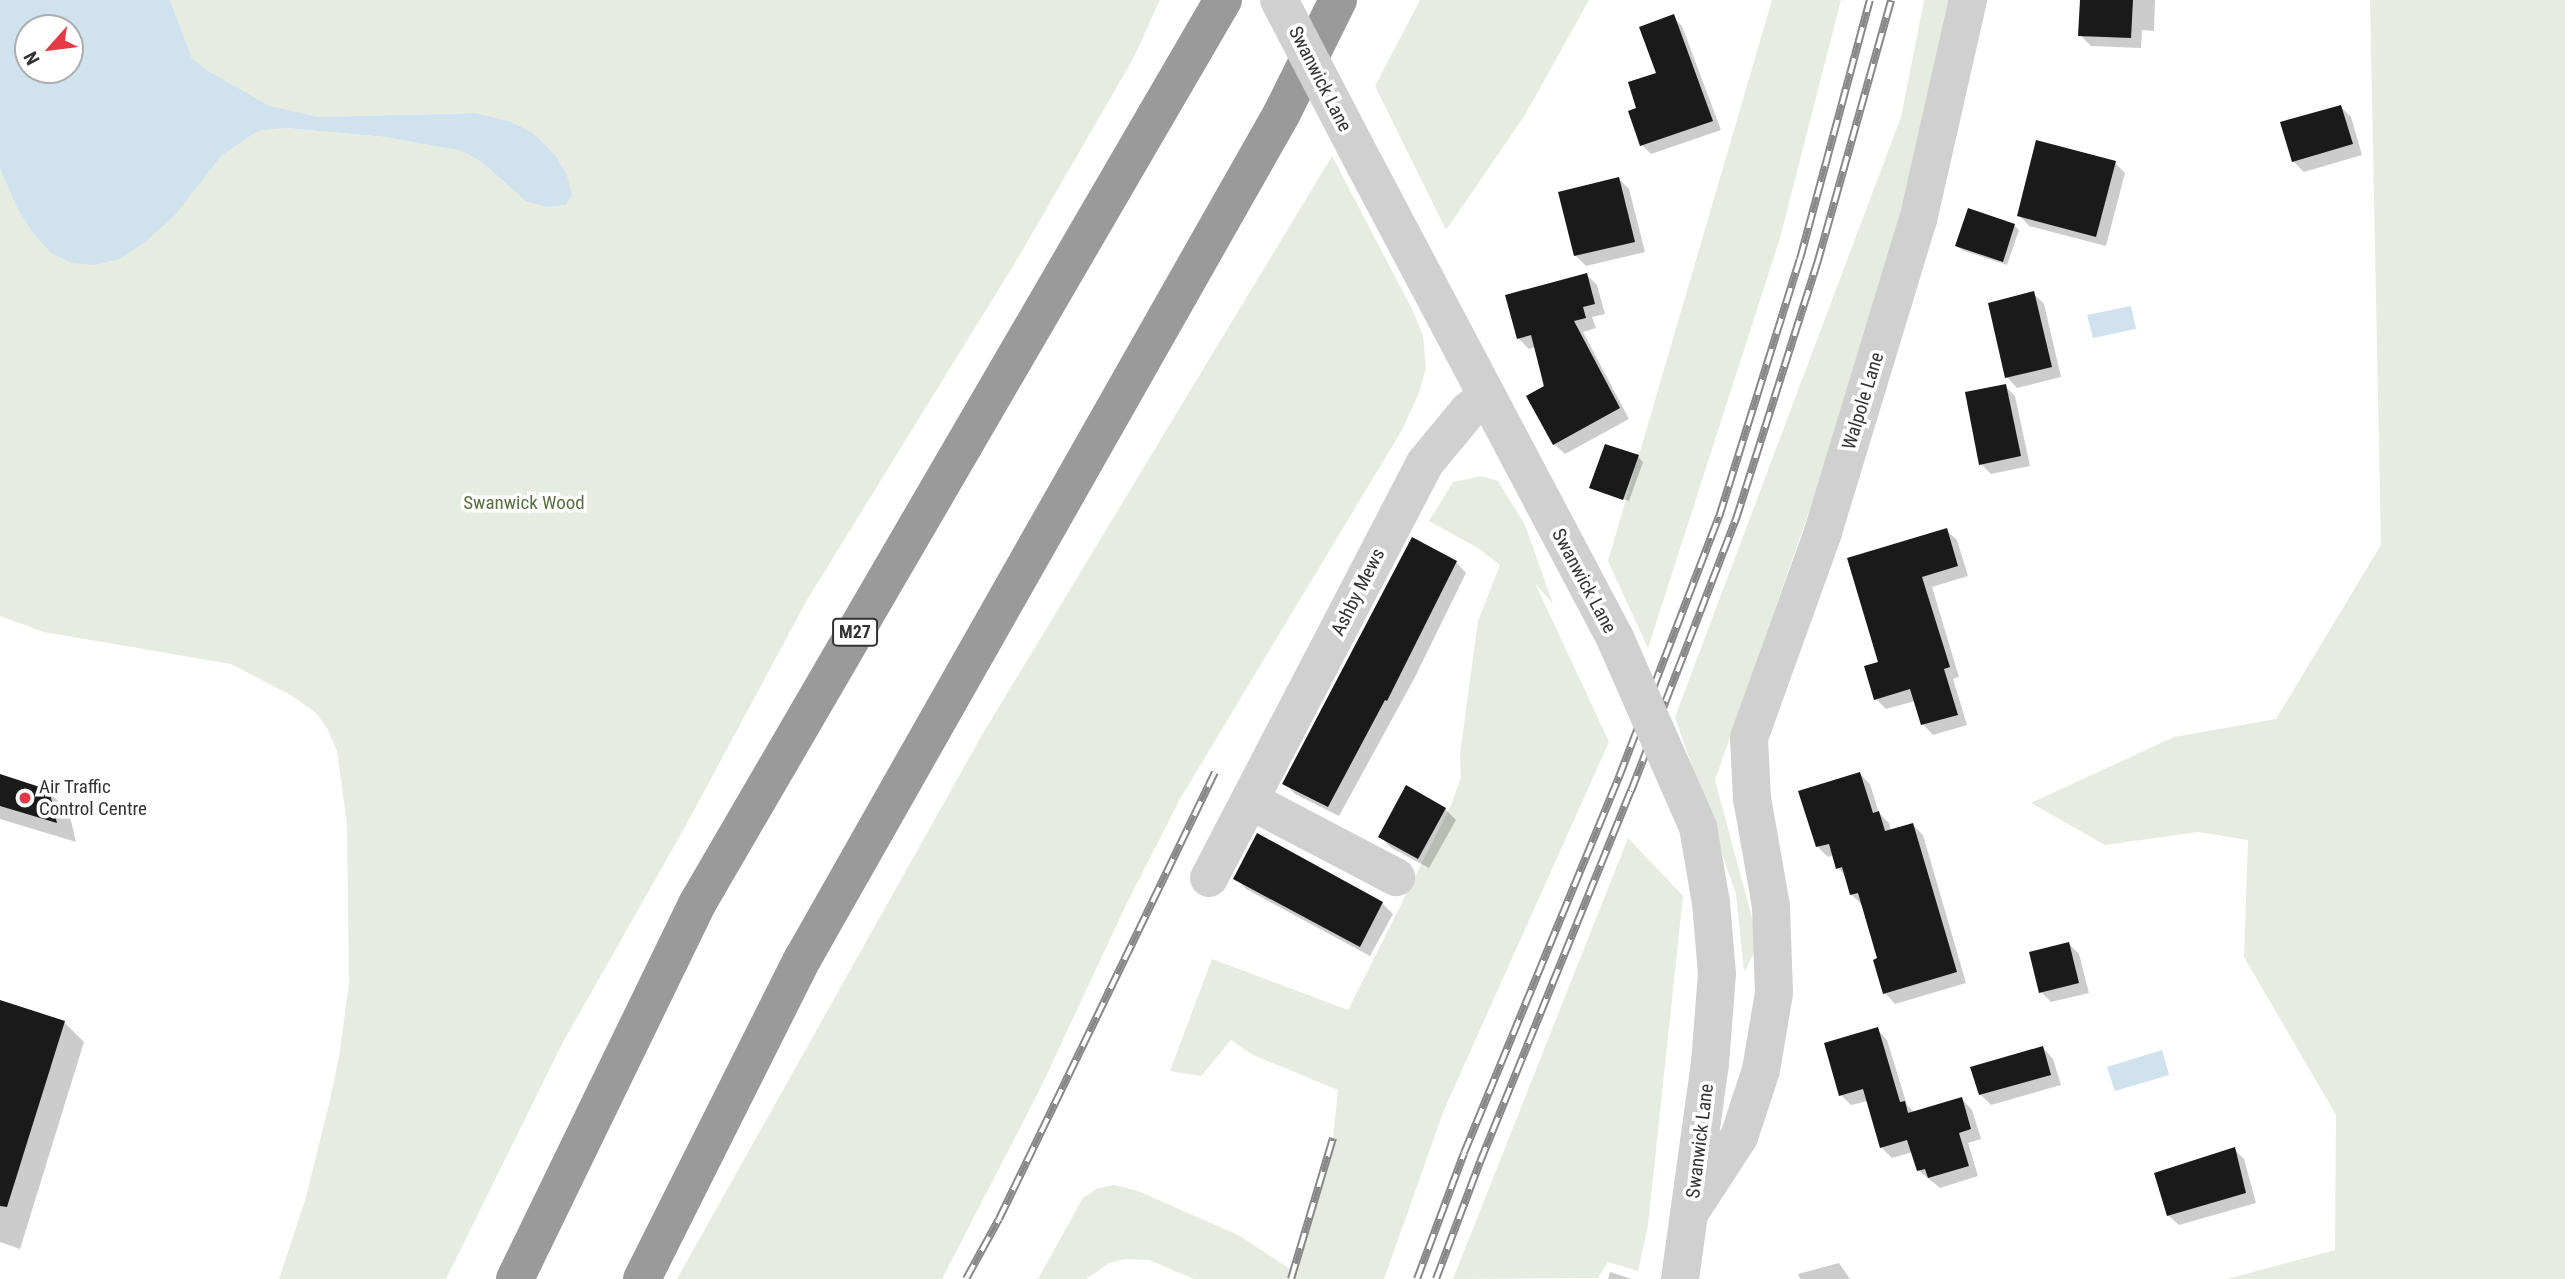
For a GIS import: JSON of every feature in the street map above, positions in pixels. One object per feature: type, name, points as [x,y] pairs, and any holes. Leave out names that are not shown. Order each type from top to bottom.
[{"type":"highway","name":"M27","points":[[515,1279],[696,904],[1223,0]]},
{"type":"highway","points":[[642,1279],[803,957],[1282,113],[1338,0]]},
{"type":"street","name":"Swanwick Lane","points":[[1279,0],[1615,638],[1699,827],[1711,903],[1717,974],[1710,1064],[1692,1209],[1680,1279]]},
{"type":"street","name":"Walpole Lane","points":[[1752,798],[1749,738],[1823,532],[1918,220],[1968,0]]},
{"type":"street","name":"Ashby Mews","points":[[1209,878],[1425,463],[1468,411],[1486,397]]},
{"type":"street","name":"Swanwick Lane","points":[[1692,1209],[1739,1137],[1761,1070],[1774,993],[1771,906],[1752,798]]},
{"type":"street","points":[[1251,801],[1396,877]]},
{"type":"green space","name":"Swanwick Wood","points":[[170,0],[1160,0],[1133,59],[1018,258],[807,600],[685,827],[562,1044],[446,1279],[279,1279],[306,1197],[329,1104],[339,1057],[349,983],[347,824],[337,751],[327,728],[316,713],[294,697],[231,664],[44,632],[0,616],[0,169],[18,210],[35,236],[51,253],[71,263],[205,174],[221,156],[258,131],[286,128],[385,137],[462,151],[480,161],[505,183],[547,207],[565,205],[572,195],[509,121],[475,113],[320,117],[270,106],[205,69],[192,58]]},
{"type":"green space","points":[[1420,0],[1589,0],[1525,115],[1446,230],[1375,86]]},
{"type":"green space","points":[[1772,0],[1841,0],[1780,238],[1648,648],[1608,561]]},
{"type":"green space","points":[[1924,0],[1950,0],[1872,332],[1715,780],[1759,944],[1744,972],[1736,894],[1675,717],[1901,117]]},
{"type":"green space","points":[[2370,0],[2565,0],[2565,1279],[2227,1279],[2335,1250],[2336,1115],[2244,957],[2248,840],[2198,832],[2105,845],[2031,803],[2174,737],[2276,719],[2381,545]]},
{"type":"green space","points":[[1332,156],[1413,311],[1423,336],[1426,368],[1419,393],[1402,430],[1180,799],[1125,907],[1040,1089],[942,1279],[677,1279],[982,735]]},
{"type":"green space","points":[[1481,476],[1498,481],[1525,525],[1553,604],[1535,583],[1609,742],[1444,1110],[1384,1279],[1194,1279],[1149,1260],[1126,1259],[1109,1263],[1086,1279],[1038,1279],[1083,1198],[1098,1188],[1114,1185],[1138,1191],[1240,1236],[1293,1271],[1333,1138],[1338,1090],[1253,1055],[1231,1040],[1201,1076],[1170,1071],[1212,959],[1348,1010],[1451,805],[1461,777],[1460,754],[1478,621],[1500,565],[1478,548],[1429,521],[1453,482]]},
{"type":"green space","points":[[1628,838],[1683,896],[1648,1225],[1638,1271],[1608,1262],[1598,1278],[1453,1279]]},
{"type":"water","points":[[0,0],[170,0],[192,58],[205,69],[270,106],[320,117],[475,113],[509,121],[533,133],[555,155],[567,176],[572,195],[566,205],[547,207],[526,201],[480,161],[462,151],[385,137],[286,128],[258,131],[221,156],[176,214],[144,243],[120,259],[94,265],[71,263],[51,253],[35,236],[18,210],[0,169]]},
{"type":"water","points":[[2131,306],[2136,329],[2093,338],[2087,315]]},
{"type":"water","points":[[2162,1050],[2169,1075],[2115,1091],[2107,1067]]},
{"type":"building","points":[[2080,0],[2133,0],[2131,38],[2078,36]]},
{"type":"building","points":[[1674,14],[1713,121],[1640,146],[1628,111],[1636,108],[1628,82],[1656,73],[1639,27]]},
{"type":"building","points":[[2341,105],[2353,144],[2292,162],[2280,122]]},
{"type":"building","points":[[2036,140],[2116,161],[2096,237],[2017,216]]},
{"type":"building","points":[[1619,177],[1635,242],[1574,256],[1558,192]]},
{"type":"building","points":[[1968,208],[2015,224],[2003,262],[1955,246]]},
{"type":"building","points":[[1587,273],[1595,304],[1583,307],[1586,318],[1574,321],[1620,408],[1553,445],[1526,396],[1544,386],[1531,335],[1517,339],[1505,295]]},
{"type":"building","points":[[2034,291],[2052,367],[2005,378],[1988,303]]},
{"type":"building","points":[[2006,384],[2021,456],[1979,465],[1965,392]]},
{"type":"building","points":[[1605,444],[1639,455],[1623,500],[1589,488]]},
{"type":"building","points":[[1947,528],[1958,566],[1922,577],[1950,667],[1944,669],[1958,715],[1921,725],[1910,689],[1874,700],[1864,666],[1878,662],[1847,558]]},
{"type":"building","points":[[1412,537],[1457,561],[1387,701],[1385,700],[1328,807],[1282,784]]},
{"type":"building","points":[[1860,772],[1873,813],[1879,811],[1885,831],[1913,823],[1957,972],[1883,994],[1873,960],[1877,958],[1858,893],[1850,895],[1842,867],[1836,869],[1829,844],[1816,847],[1798,791]]},
{"type":"building","name":"Air Traffic Control Centre","points":[[0,774],[49,790],[57,823],[0,806]]},
{"type":"building","points":[[1406,785],[1446,808],[1418,859],[1378,837]]},
{"type":"building","points":[[1257,833],[1383,902],[1360,947],[1233,879]]},
{"type":"building","points":[[2069,942],[2079,983],[2039,993],[2029,952]]},
{"type":"building","points":[[0,1000],[65,1021],[7,1207],[0,1206]]},
{"type":"building","points":[[1878,1027],[1900,1102],[1905,1101],[1908,1113],[1962,1097],[1971,1129],[1959,1133],[1969,1166],[1928,1178],[1925,1169],[1917,1171],[1907,1140],[1880,1148],[1863,1089],[1839,1096],[1824,1043]]},
{"type":"building","points":[[2043,1046],[2051,1075],[1979,1095],[1970,1067]]},
{"type":"building","points":[[2235,1147],[2246,1193],[2167,1216],[2154,1173]]},
{"type":"railway","points":[[1417,1279],[1464,1153],[1619,777],[1719,517],[1800,259],[1870,0]]},
{"type":"railway","points":[[1436,1279],[1480,1162],[1631,791],[1736,519],[1817,264],[1891,0]]},
{"type":"railway","points":[[966,1279],[999,1219],[1215,773]]},
{"type":"railway","points":[[1291,1279],[1333,1138]]},
{"type":"place","name":"Air Traffic Control Centre","points":[[25,798]]}]
